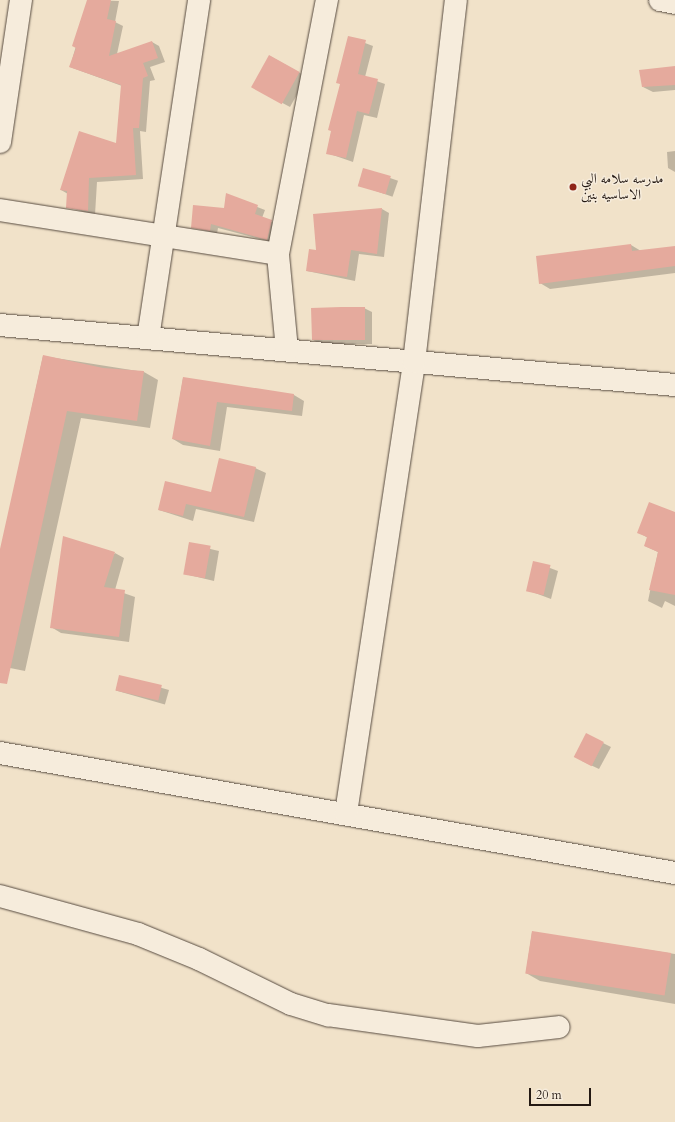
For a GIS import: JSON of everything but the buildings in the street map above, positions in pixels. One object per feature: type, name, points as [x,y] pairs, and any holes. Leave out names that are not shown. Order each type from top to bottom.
[{"type":"street","points":[[0,142],[21,0]]},
{"type":"street","points":[[148,338],[165,234],[199,0]]},
{"type":"street","points":[[287,350],[278,254],[327,0]]},
{"type":"street","points":[[346,813],[414,362],[456,0]]},
{"type":"street","points":[[660,0],[675,3]]},
{"type":"street","points":[[0,210],[165,234],[278,254]]},
{"type":"street","points":[[0,325],[675,385]]},
{"type":"street","points":[[0,753],[346,813],[675,873]]},
{"type":"street","points":[[0,896],[138,934],[199,959],[291,1004],[328,1015],[478,1036],[559,1027]]},
{"type":"place","name":"مدرسه سلامه البي الاساسيه بنين","points":[[573,187]]}]
